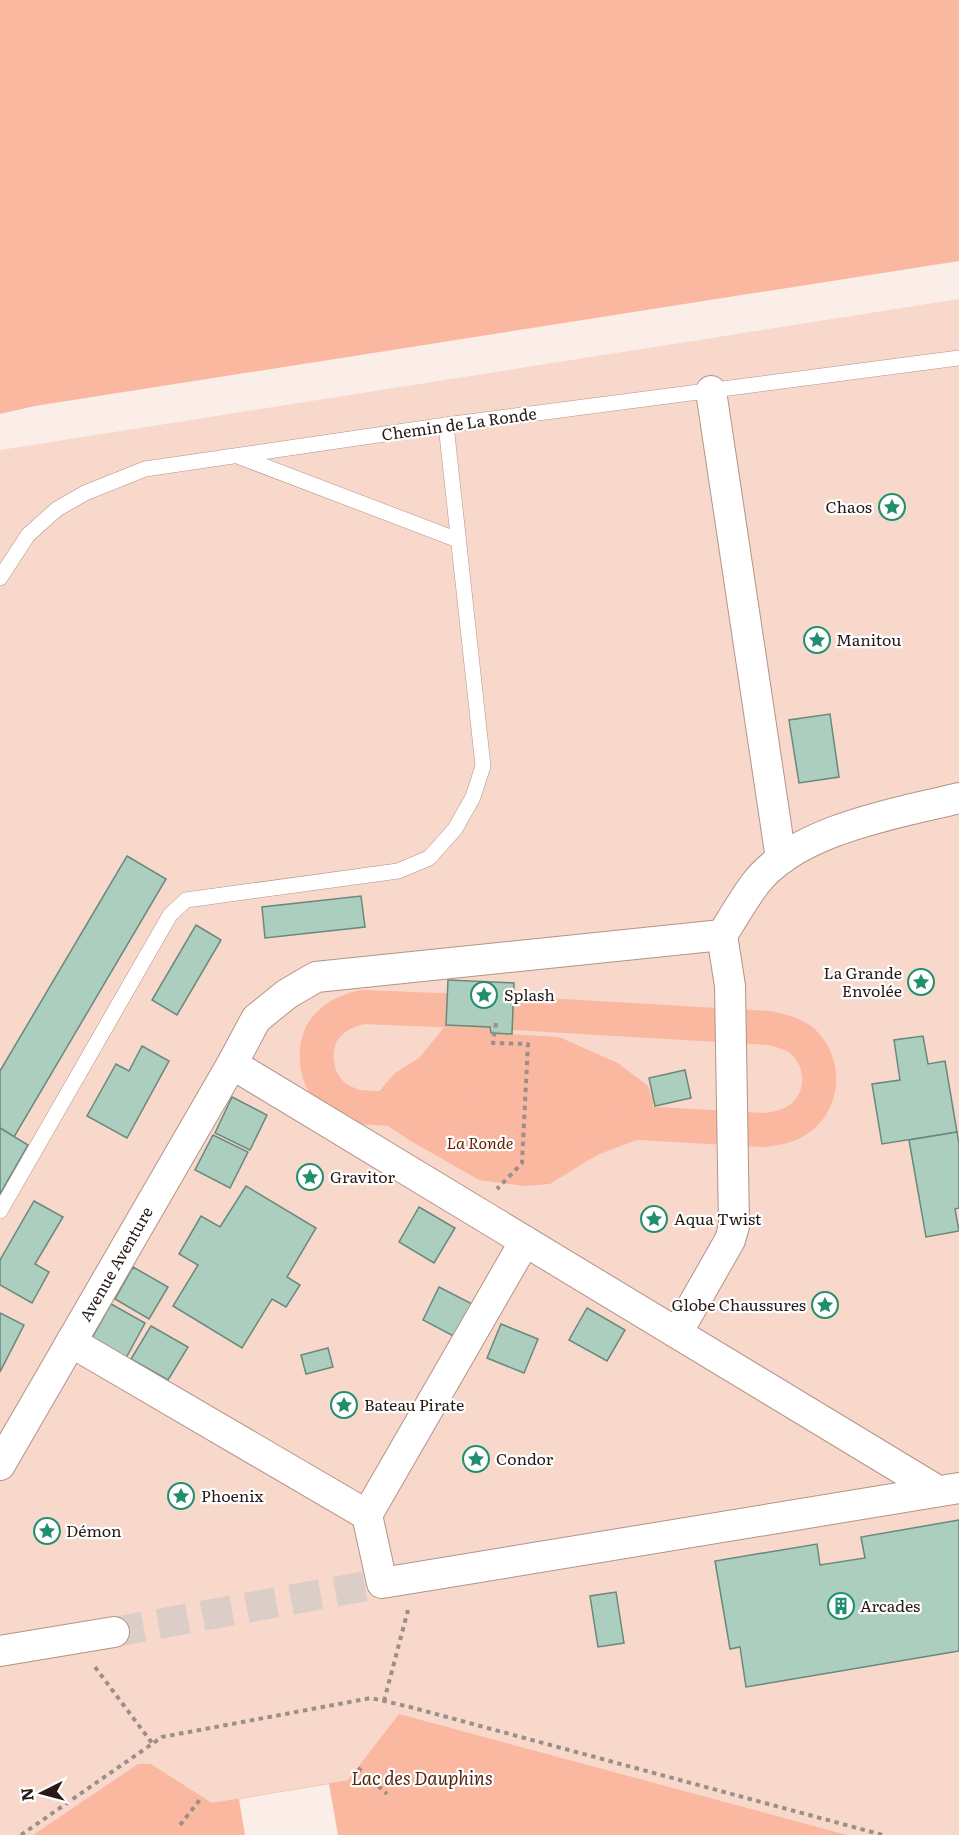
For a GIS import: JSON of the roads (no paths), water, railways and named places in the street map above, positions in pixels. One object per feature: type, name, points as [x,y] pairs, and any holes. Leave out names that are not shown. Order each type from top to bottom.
[{"type":"street","points":[[711,391],[781,859]]},
{"type":"street","points":[[676,1333],[730,1240],[734,1226],[730,986],[722,935],[756,883],[781,859],[822,835],[959,798]]},
{"type":"street","name":"Avenue Aventure","points":[[0,1465],[232,1064],[256,1018],[287,994],[316,977],[722,935]]},
{"type":"street","points":[[232,1064],[676,1333],[949,1489]]},
{"type":"street","points":[[525,1241],[367,1515],[382,1583],[949,1489]]},
{"type":"street","points":[[70,1342],[367,1515]]},
{"type":"street","points":[[0,1651],[114,1632]]},
{"type":"lane","name":"Chemin de La Ronde","points":[[0,578],[28,535],[57,509],[85,493],[145,469],[446,425],[959,358]]},
{"type":"lane","points":[[0,1211],[170,915],[186,900],[398,871],[429,858],[455,829],[473,797],[483,765],[446,425]]},
{"type":"lane","points":[[237,456],[458,540]]},
{"type":"water","points":[[0,0],[959,0],[959,261],[35,406],[0,414]]},
{"type":"water","points":[[446,1025],[490,1027],[491,1033],[559,1037],[618,1063],[648,1086],[653,1101],[650,1135],[597,1155],[550,1184],[524,1186],[479,1180],[409,1140],[373,1116],[375,1096],[395,1073],[419,1058]]},
{"type":"water","name":"Lac des Dauphins","points":[[399,1714],[847,1835],[33,1835],[138,1764],[151,1764],[212,1803],[348,1780]]},
{"type":"waterway","name":"Splash","points":[[362,1007],[769,1028],[792,1035],[808,1047],[817,1065],[819,1086],[812,1105],[801,1118],[785,1126],[762,1130],[357,1107],[338,1099],[326,1087],[318,1069],[317,1050],[323,1032],[332,1021],[343,1013],[362,1007]]},
{"type":"tunnel","points":[[114,1632],[382,1583]]},
{"type":"place","name":"Chaos","points":[[892,507]]},
{"type":"place","name":"Manitou","points":[[817,640]]},
{"type":"place","name":"La Grande Envolée","points":[[921,982]]},
{"type":"place","name":"Splash","points":[[484,995]]},
{"type":"place","name":"Gravitor","points":[[310,1177]]},
{"type":"place","name":"Aqua Twist","points":[[654,1219]]},
{"type":"place","name":"Globe Chaussures","points":[[825,1305]]},
{"type":"place","name":"Bateau Pirate","points":[[344,1405]]},
{"type":"place","name":"Condor","points":[[476,1459]]},
{"type":"place","name":"Phoenix","points":[[181,1496]]},
{"type":"place","name":"Démon","points":[[47,1531]]},
{"type":"place","name":"Arcades","points":[[841,1606]]},
{"type":"park label","name":"La Ronde","points":[[480,1143]]}]
